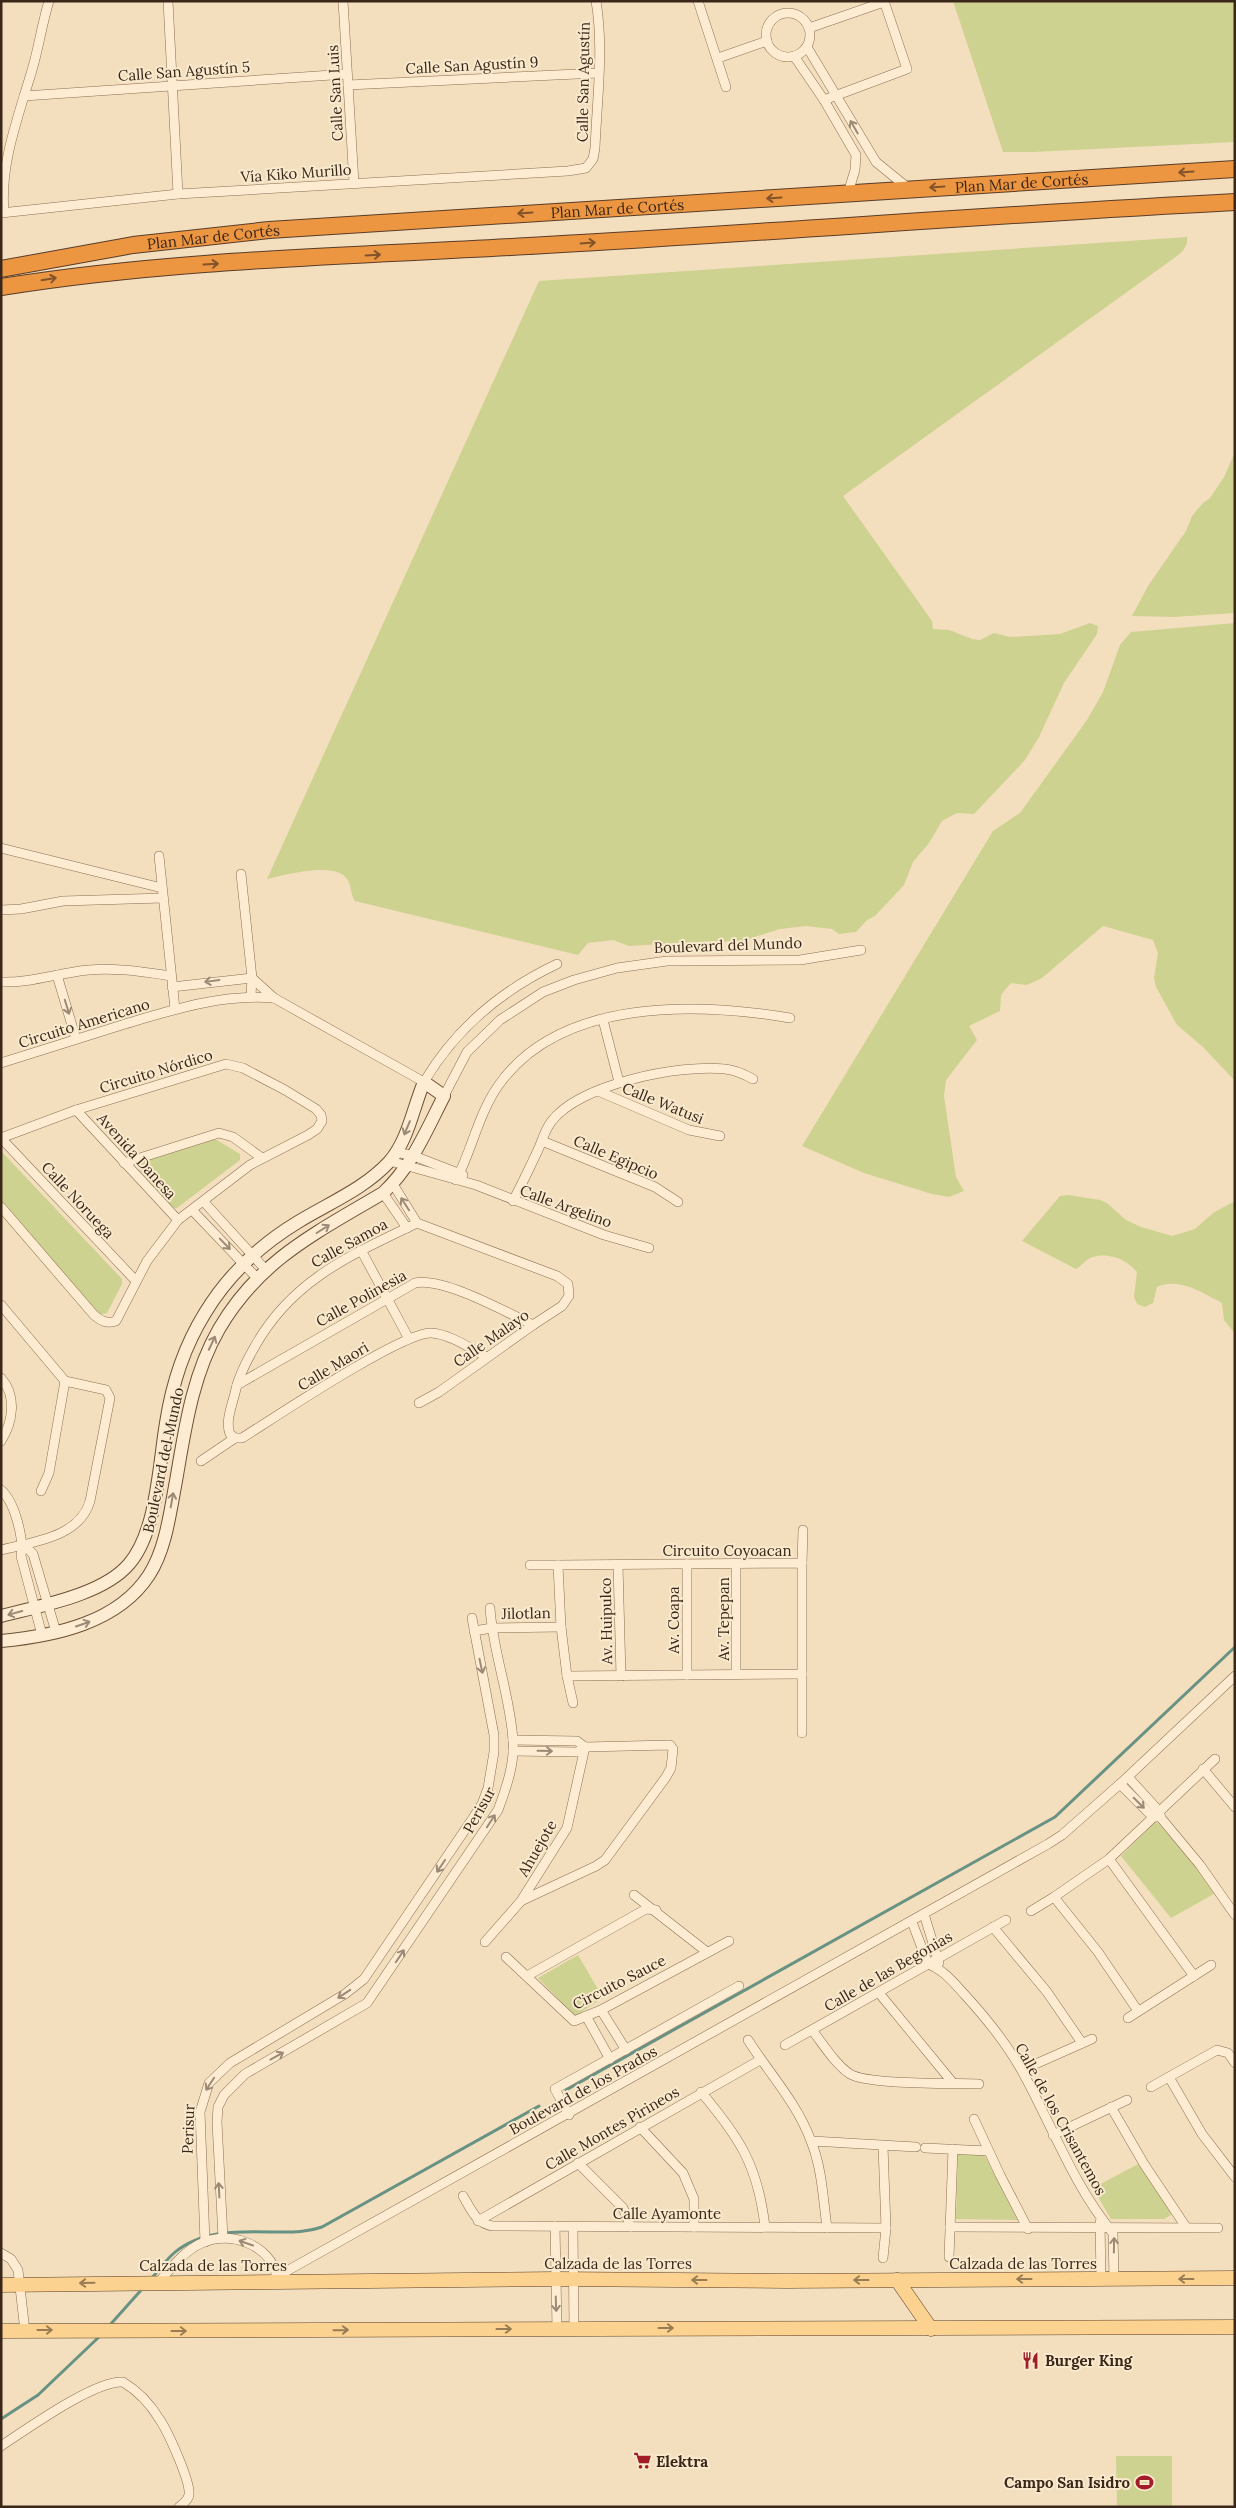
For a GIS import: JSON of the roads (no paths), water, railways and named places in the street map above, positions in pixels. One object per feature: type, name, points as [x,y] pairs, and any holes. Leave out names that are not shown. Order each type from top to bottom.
[{"type":"highway","name":"Plan Mar de Cortés","points":[[1,269],[133,245],[268,230],[1235,169]]},
{"type":"highway","name":"Plan Mar de Cortés","points":[[1,287],[56,278],[172,266],[1235,202]]},
{"type":"main road","name":"Calzada de las Torres","points":[[1,2285],[272,2279],[897,2280],[1235,2278]]},
{"type":"main road","points":[[897,2280],[931,2329]]},
{"type":"main road","points":[[1,2331],[1235,2327]]},
{"type":"street","points":[[3,213],[4,181],[12,135],[49,1]]},
{"type":"street","points":[[168,1],[178,194]]},
{"type":"street","name":"Calle San Luis","points":[[343,1],[354,184]]},
{"type":"street","name":"Calle San Agustín","points":[[591,164],[595,148],[598,73],[599,21],[596,1]]},
{"type":"street","points":[[698,1],[726,87]]},
{"type":"street","points":[[809,28],[884,1],[907,69],[824,100]]},
{"type":"street","points":[[793,13],[806,21],[809,28],[810,41],[807,47],[794,56],[780,55],[775,52],[768,41],[768,26],[778,15],[793,13]]},
{"type":"street","points":[[718,58],[768,41]]},
{"type":"street","points":[[807,47],[869,151],[883,170],[908,189]]},
{"type":"street","points":[[794,56],[824,100],[856,155],[855,170],[848,193]]},
{"type":"street","name":"Calle San Agustín 9","points":[[348,85],[598,73]]},
{"type":"street","name":"Calle San Agustín 5","points":[[24,96],[347,74]]},
{"type":"street","points":[[856,155],[869,151]]},
{"type":"street","name":"Vía Kiko Murillo","points":[[3,213],[178,194],[581,170],[591,164]]},
{"type":"street","points":[[1,848],[163,893]]},
{"type":"street","points":[[159,856],[174,1009]]},
{"type":"street","points":[[241,874],[252,978],[251,996]]},
{"type":"street","points":[[1,910],[21,909],[63,901],[163,893]]},
{"type":"street","name":"Boulevard del Mundo","points":[[1,1641],[42,1635],[86,1624],[107,1614],[123,1603],[148,1576],[163,1539],[171,1508],[194,1385],[218,1331],[241,1295],[261,1273],[295,1246],[388,1189],[411,1160],[467,1052],[500,1020],[544,992],[574,980],[617,968],[667,961],[793,961],[861,950]]},
{"type":"street","name":"Boulevard del Mundo","points":[[1,1616],[49,1604],[104,1584],[129,1564],[140,1548],[150,1516],[166,1422],[177,1372],[205,1313],[248,1259],[298,1222],[352,1192],[393,1157],[424,1082],[450,1044],[474,1017],[507,991],[557,964]]},
{"type":"street","points":[[1,990],[20,983],[76,971],[114,970],[171,976]]},
{"type":"street","points":[[57,976],[76,1039]]},
{"type":"street","points":[[172,987],[252,978],[274,998],[424,1082],[444,1096]]},
{"type":"street","points":[[1,982],[20,983]]},
{"type":"street","name":"Circuito Americano","points":[[1,1063],[174,1009],[222,998],[251,996],[274,998]]},
{"type":"street","points":[[458,1176],[483,1112],[497,1087],[513,1067],[532,1050],[553,1038],[603,1020],[664,1009],[698,1007],[756,1012],[790,1018]]},
{"type":"street","points":[[603,1020],[619,1082]]},
{"type":"street","name":"Circuito Nórdico","points":[[1,1138],[76,1110],[218,1066],[235,1065],[285,1090],[316,1109],[321,1115],[322,1121],[317,1129],[262,1158],[193,1211],[178,1220],[162,1239],[135,1280],[116,1321],[111,1323],[100,1320],[1,1207]]},
{"type":"street","points":[[513,1201],[551,1122],[562,1110],[598,1091],[619,1082],[696,1069],[725,1069],[741,1072],[753,1079]]},
{"type":"street","name":"Calle Watusi","points":[[598,1091],[689,1130],[720,1136]]},
{"type":"street","name":"Avenida Danesa","points":[[76,1110],[178,1220]]},
{"type":"street","points":[[124,1163],[219,1133],[233,1137],[262,1158]]},
{"type":"street","name":"Calle Noruega","points":[[1,1138],[135,1280]]},
{"type":"street","name":"Calle Egipcio","points":[[542,1141],[655,1187],[678,1202]]},
{"type":"street","name":"Calle Argelino","points":[[393,1157],[411,1160],[458,1176],[513,1201],[604,1235],[649,1248]]},
{"type":"street","points":[[388,1189],[417,1223]]},
{"type":"street","points":[[388,1189],[407,1228]]},
{"type":"street","points":[[204,1202],[261,1273]]},
{"type":"street","points":[[193,1211],[248,1259]]},
{"type":"street","name":"Calle Samoa","points":[[235,1438],[230,1434],[228,1424],[236,1385],[262,1333],[282,1307],[320,1273],[361,1250],[417,1223]]},
{"type":"street","name":"Calle Malayo","points":[[417,1223],[564,1279],[570,1289],[569,1296],[562,1306],[439,1392],[419,1403]]},
{"type":"street","points":[[361,1250],[409,1338]]},
{"type":"street","name":"Calle Polinesia","points":[[236,1385],[415,1283],[424,1281],[438,1283],[488,1303],[533,1325]]},
{"type":"street","points":[[1,1305],[65,1381],[106,1390],[109,1394],[87,1511],[75,1526],[1,1550]]},
{"type":"street","name":"Calle Maori","points":[[201,1461],[235,1438],[242,1438],[344,1375],[409,1338],[423,1334],[439,1335],[487,1357]]},
{"type":"street","points":[[1,1441],[11,1411],[12,1396],[3,1380]]},
{"type":"street","points":[[41,1491],[49,1474],[65,1381]]},
{"type":"street","points":[[1,1490],[12,1504],[23,1544],[21,1556],[42,1635]]},
{"type":"street","points":[[802,1563],[803,1530]]},
{"type":"street","points":[[23,1544],[33,1554],[56,1632]]},
{"type":"street","name":"Circuito Coyoacan","points":[[530,1565],[802,1563],[802,1733]]},
{"type":"street","points":[[129,1564],[148,1576]]},
{"type":"street","name":"Av. Huipulco","points":[[618,1564],[621,1676]]},
{"type":"street","name":"Av. Coapa","points":[[687,1564],[687,1675]]},
{"type":"street","name":"Av. Tepepan","points":[[736,1564],[736,1675]]},
{"type":"street","points":[[558,1565],[561,1626],[567,1676],[573,1703]]},
{"type":"street","points":[[26,1574],[31,1571],[38,1571]]},
{"type":"street","name":"Perisur","points":[[223,2238],[217,2138],[218,2107],[224,2095],[245,2074],[367,2003],[498,1810],[507,1786],[513,1740],[490,1608]]},
{"type":"street","name":"Perisur","points":[[205,2242],[200,2132],[203,2098],[209,2083],[230,2063],[356,1986],[370,1971],[482,1804],[488,1788],[494,1760],[494,1735],[472,1618]]},
{"type":"street","name":"Jilotlan","points":[[492,1628],[561,1626]]},
{"type":"street","points":[[474,1631],[492,1628]]},
{"type":"street","points":[[567,1676],[802,1674]]},
{"type":"street","name":"Boulevard de los Prados","points":[[272,2279],[569,2115],[912,1922],[1062,1835],[1128,1777],[1235,1676]]},
{"type":"street","points":[[513,1740],[577,1741],[585,1747]]},
{"type":"street","points":[[485,1942],[521,1901],[605,1860],[671,1768],[673,1749],[670,1745],[585,1747],[577,1752],[513,1751]]},
{"type":"street","name":"Ahuejote","points":[[521,1901],[567,1828],[585,1747]]},
{"type":"street","points":[[1031,1911],[1108,1859],[1215,1759]]},
{"type":"street","points":[[1203,1769],[1235,1807]]},
{"type":"street","points":[[1128,1777],[1157,1815],[1200,1865],[1235,1915]]},
{"type":"street","points":[[1120,1784],[1157,1815]]},
{"type":"street","points":[[1108,1859],[1194,1976]]},
{"type":"street","points":[[634,1895],[656,1910],[707,1952]]},
{"type":"street","points":[[1054,1897],[1098,1952],[1138,2012]]},
{"type":"street","points":[[527,1976],[646,1909],[656,1910]]},
{"type":"street","points":[[924,1914],[939,1958],[939,1968]]},
{"type":"street","name":"Calle de las Begonias","points":[[784,2045],[1006,1920]]},
{"type":"street","points":[[912,1922],[928,1964]]},
{"type":"street","points":[[993,1928],[1048,1992],[1082,2043]]},
{"type":"street","name":"Circuito Sauce","points":[[506,1957],[571,2020],[577,2021],[729,1941]]},
{"type":"street","name":"Calle de los Crisantemos","points":[[928,1964],[939,1968],[980,2011],[1022,2070],[1053,2135],[1105,2227],[1114,2235],[1107,2279]]},
{"type":"street","points":[[1128,2018],[1212,1964]]},
{"type":"street","points":[[370,1971],[384,1980]]},
{"type":"street","name":"Boulevard de los Prados","points":[[569,2115],[555,2089],[739,1986]]},
{"type":"street","points":[[879,1993],[953,2083]]},
{"type":"street","points":[[600,2010],[626,2050]]},
{"type":"street","points":[[586,2016],[610,2059]]},
{"type":"street","points":[[287,2029],[297,2044]]},
{"type":"street","points":[[812,2030],[843,2069],[852,2075],[875,2080],[979,2084]]},
{"type":"street","points":[[1022,2070],[1092,2039]]},
{"type":"street","points":[[748,2040],[760,2060],[790,2098],[812,2141],[820,2171],[827,2228]]},
{"type":"street","points":[[1151,2087],[1217,2050],[1228,2052],[1235,2063]]},
{"type":"street","name":"Calle Montes Pirineos","points":[[478,2221],[760,2060]]},
{"type":"street","points":[[1169,2077],[1202,2134],[1235,2177]]},
{"type":"street","points":[[701,2092],[727,2122],[744,2148],[762,2199],[765,2227]]},
{"type":"street","points":[[1053,2135],[1128,2100]]},
{"type":"street","points":[[1111,2107],[1136,2150],[1186,2227]]},
{"type":"street","points":[[974,2119],[1028,2229]]},
{"type":"street","points":[[640,2127],[683,2173],[694,2199],[694,2227]]},
{"type":"street","points":[[812,2141],[988,2150]]},
{"type":"street","points":[[883,2146],[886,2228],[883,2258]]},
{"type":"street","points":[[949,2257],[953,2149]]},
{"type":"street","points":[[578,2163],[623,2208],[632,2227]]},
{"type":"street","points":[[463,2196],[478,2221]]},
{"type":"street","name":"Calle Ayamonte","points":[[478,2221],[484,2225],[492,2226],[886,2228]]},
{"type":"street","points":[[555,2226],[557,2329]]},
{"type":"street","points":[[573,2226],[574,2329]]},
{"type":"street","points":[[950,2227],[1028,2229],[1105,2227],[1218,2228]]},
{"type":"street","name":"Calle de los Crisantemos","points":[[1105,2227],[1107,2279]]},
{"type":"street","points":[[159,2282],[187,2253],[205,2242],[223,2238],[254,2245],[271,2259],[272,2279]]},
{"type":"street","points":[[1,2253],[15,2264],[20,2284],[25,2330]]},
{"type":"street","points":[[1,2446],[53,2413],[103,2386],[123,2382],[146,2402],[161,2420],[178,2457],[189,2496],[179,2507]]},
{"type":"waterway","points":[[566,2090],[1055,1817],[1235,1647]]},
{"type":"waterway","points":[[151,2279],[174,2253],[185,2245],[208,2236],[233,2232],[298,2232],[322,2227],[539,2106]]},
{"type":"waterway","points":[[109,2326],[143,2288]]},
{"type":"waterway","points":[[1,2419],[38,2395],[100,2336]]},
{"type":"place","name":"Burger King","points":[[1031,2360]]},
{"type":"place","name":"Elektra","points":[[642,2461]]},
{"type":"place","name":"Campo San Isidro","points":[[1144,2482]]}]
